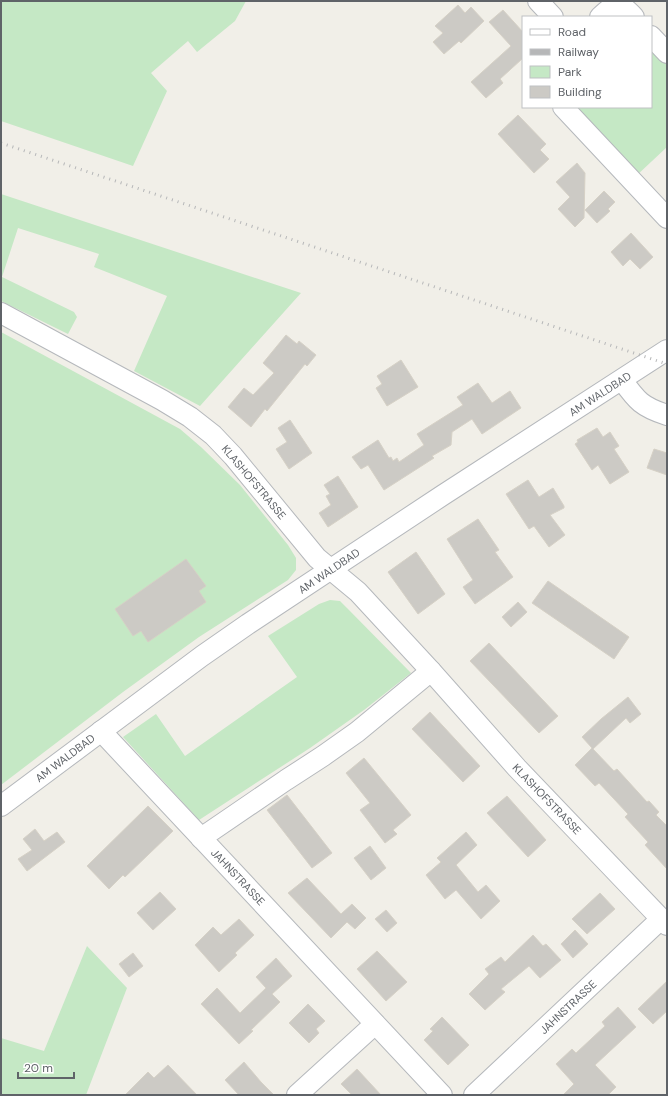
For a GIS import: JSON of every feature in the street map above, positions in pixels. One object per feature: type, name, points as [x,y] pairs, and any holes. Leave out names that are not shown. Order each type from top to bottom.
[{"type":"street","points":[[538,1],[552,16]]},
{"type":"street","points":[[601,16],[613,6],[618,5],[627,10],[633,16]]},
{"type":"street","points":[[652,37],[667,53]]},
{"type":"street","points":[[564,108],[667,218]]},
{"type":"street","name":"KLASHOFSTRASSE","points":[[1,313],[190,417],[213,435],[233,456],[316,558],[358,592],[431,671],[517,768],[664,922]]},
{"type":"street","name":"AM WALDBAD","points":[[1,806],[202,656],[449,491],[667,350]]},
{"type":"street","points":[[622,380],[635,398],[655,411],[667,415]]},
{"type":"street","points":[[201,838],[351,736],[431,671]]},
{"type":"street","name":"JAHNSTRASSE","points":[[101,731],[442,1095]]},
{"type":"street","name":"JAHNSTRASSE","points":[[474,1095],[664,922]]},
{"type":"street","points":[[297,1095],[375,1024]]},
{"type":"green space","points":[[1,1],[246,1],[235,21],[197,52],[188,41],[151,73],[167,91],[133,166],[1,121]]},
{"type":"green space","points":[[652,47],[667,63],[667,147],[636,176],[572,108],[652,108]]},
{"type":"green space","points":[[1,194],[301,293],[200,406],[134,371],[167,296],[94,267],[99,254],[18,228],[2,277],[74,312],[77,317],[68,334],[1,301]]},
{"type":"green space","points":[[1,332],[180,429],[240,485],[288,545],[296,558],[296,570],[288,580],[199,637],[123,692],[1,785]]},
{"type":"green space","points":[[330,600],[340,601],[411,673],[364,710],[310,748],[199,820],[123,737],[156,714],[185,756],[297,677],[268,636],[319,604]]},
{"type":"green space","points":[[87,946],[127,988],[86,1095],[1,1095],[1,1038],[44,1051]]},
{"type":"building","points":[[458,5],[465,13],[471,7],[484,21],[461,43],[459,41],[444,54],[433,42],[443,33],[435,26]]},
{"type":"building","points":[[503,10],[522,31],[522,59],[500,79],[503,83],[486,98],[471,82],[511,46],[489,22]]},
{"type":"building","points":[[518,115],[546,144],[540,150],[549,159],[534,173],[498,134]]},
{"type":"building","points":[[577,163],[585,173],[584,218],[575,227],[558,209],[570,197],[556,182]]},
{"type":"building","points":[[604,191],[615,202],[608,209],[610,211],[597,223],[585,210]]},
{"type":"building","points":[[631,233],[653,257],[640,269],[630,259],[623,266],[611,252]]},
{"type":"building","points":[[286,335],[297,344],[299,341],[316,355],[307,366],[305,364],[267,411],[265,409],[251,427],[228,407],[244,388],[253,395],[274,373],[263,363]]},
{"type":"building","points":[[401,360],[418,387],[387,406],[376,388],[382,384],[377,376]]},
{"type":"building","points":[[478,383],[492,403],[510,391],[521,408],[482,434],[472,419],[452,432],[451,445],[432,456],[434,458],[384,490],[368,465],[361,469],[352,457],[378,440],[389,458],[391,457],[393,461],[397,458],[399,462],[424,445],[417,434],[463,405],[457,397]]},
{"type":"building","points":[[290,420],[312,453],[289,469],[276,449],[287,442],[278,428]]},
{"type":"building","points":[[597,428],[603,437],[610,432],[619,446],[614,449],[629,472],[610,484],[598,465],[592,470],[575,444],[578,442],[577,440]]},
{"type":"building","points":[[654,449],[667,453],[667,475],[647,468]]},
{"type":"building","points":[[338,476],[358,507],[328,527],[319,513],[331,505],[326,496],[330,494],[324,485]]},
{"type":"building","points":[[528,480],[539,497],[553,488],[564,506],[564,508],[550,515],[565,535],[549,547],[534,526],[529,529],[506,494]]},
{"type":"building","points":[[478,519],[499,550],[495,552],[513,577],[475,604],[463,587],[473,580],[447,539]]},
{"type":"building","points":[[416,552],[445,594],[418,614],[388,572]]},
{"type":"building","points":[[186,559],[206,586],[199,591],[206,602],[148,642],[141,631],[133,636],[115,609]]},
{"type":"building","points":[[548,581],[629,637],[614,659],[532,603]]},
{"type":"building","points":[[518,602],[527,612],[511,627],[502,617]]},
{"type":"building","points":[[489,643],[558,716],[539,733],[470,661]]},
{"type":"building","points":[[628,697],[641,714],[630,723],[626,718],[593,749],[614,771],[617,769],[647,802],[649,801],[659,812],[656,815],[667,826],[667,869],[645,845],[648,842],[625,817],[628,814],[599,783],[595,786],[575,765],[592,748],[582,737]]},
{"type":"building","points":[[430,712],[480,766],[463,782],[412,729]]},
{"type":"building","points":[[364,758],[411,815],[393,830],[397,834],[385,843],[360,810],[370,803],[346,773]]},
{"type":"building","points":[[287,795],[332,853],[312,868],[267,810]]},
{"type":"building","points":[[507,796],[546,840],[528,857],[487,813]]},
{"type":"building","points":[[148,806],[173,831],[125,877],[123,875],[109,889],[87,866]]},
{"type":"building","points":[[35,829],[44,841],[57,832],[65,842],[27,871],[18,859],[32,850],[23,839]]},
{"type":"building","points":[[466,832],[477,845],[456,865],[478,892],[486,885],[500,901],[481,919],[456,890],[445,899],[426,875],[441,862],[437,858]]},
{"type":"building","points":[[370,846],[386,868],[371,880],[354,858]]},
{"type":"building","points":[[307,878],[341,914],[352,904],[366,918],[355,929],[347,922],[331,938],[288,893]]},
{"type":"building","points":[[160,892],[176,909],[153,930],[137,913]]},
{"type":"building","points":[[600,893],[615,909],[587,934],[572,919]]},
{"type":"building","points":[[386,910],[397,923],[387,932],[375,919]]},
{"type":"building","points":[[239,919],[254,935],[235,953],[237,955],[219,972],[195,945],[213,927],[221,935]]},
{"type":"building","points":[[575,930],[588,944],[573,958],[561,944]]},
{"type":"building","points":[[533,935],[543,946],[546,944],[561,960],[540,978],[529,966],[501,989],[505,992],[485,1010],[469,994],[489,974],[485,969],[501,957],[505,962]]},
{"type":"building","points":[[377,951],[407,982],[386,1001],[357,969]]},
{"type":"building","points":[[133,953],[143,966],[129,977],[119,964]]},
{"type":"building","points":[[276,958],[292,976],[272,994],[280,1002],[239,1044],[201,1004],[217,988],[240,1013],[266,988],[256,977]]},
{"type":"building","points":[[667,981],[667,1011],[653,1024],[638,1009]]},
{"type":"building","points":[[308,1004],[325,1021],[316,1029],[319,1033],[309,1043],[289,1023]]},
{"type":"building","points":[[618,1007],[636,1027],[595,1065],[616,1087],[608,1095],[563,1095],[574,1084],[556,1064],[572,1049],[576,1053],[605,1026],[602,1022]]},
{"type":"building","points":[[442,1017],[469,1045],[448,1065],[424,1040],[433,1031],[430,1029]]},
{"type":"building","points":[[244,1062],[274,1095],[239,1095],[225,1080]]},
{"type":"building","points":[[168,1065],[197,1095],[125,1095],[148,1072],[154,1078]]},
{"type":"building","points":[[357,1069],[381,1095],[352,1095],[341,1084]]},
{"type":"railway","points":[[1,143],[667,364]]}]
